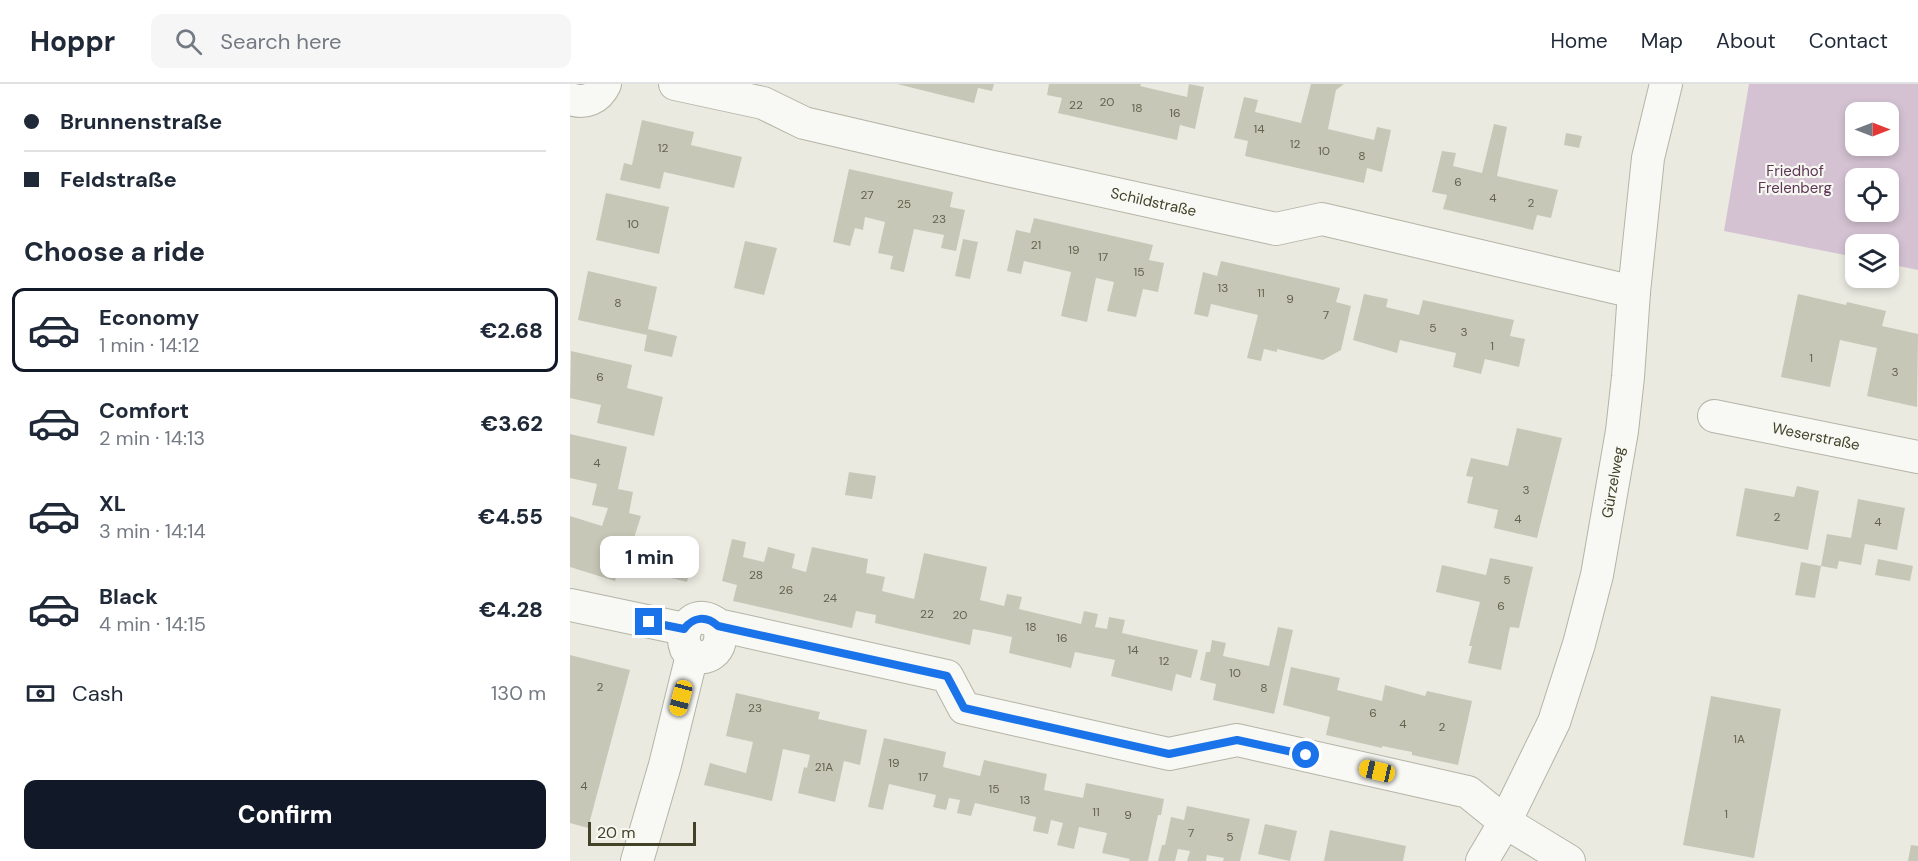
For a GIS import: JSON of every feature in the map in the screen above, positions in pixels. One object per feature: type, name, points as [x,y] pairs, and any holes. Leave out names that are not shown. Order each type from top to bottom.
[{"type":"street","points":[[571,104],[591,99],[599,94],[605,84]]},
{"type":"street","name":"Schildstraße","points":[[675,84],[763,103],[804,123],[1121,196],[1276,229],[1322,219],[1634,292]]},
{"type":"street","name":"Gürzelweg","points":[[1482,861],[1505,822],[1554,722],[1598,574],[1622,430],[1648,158],[1666,84]]},
{"type":"street","name":"Weserstraße","points":[[1714,416],[1918,457]]},
{"type":"street","points":[[570,605],[688,642],[707,657],[716,652],[721,639],[719,626],[947,676],[964,708],[1121,745],[1169,754],[1237,740],[1468,792],[1505,822],[1569,861]]},
{"type":"street","points":[[637,861],[665,765],[688,642]]},
{"type":"green space","name":"Friedhof Frelenberg","points":[[1749,84],[1918,84],[1918,270],[1899,266],[1899,234],[1845,234],[1845,255],[1724,231]]},
{"type":"building","points":[[897,84],[994,84],[992,91],[978,88],[974,103]]},
{"type":"building","points":[[1049,84],[1141,84],[1140,86],[1187,97],[1189,84],[1204,87],[1195,129],[1180,125],[1177,140],[1058,113],[1062,98],[1047,95]]},
{"type":"building","points":[[1311,84],[1344,84],[1336,90],[1328,129],[1374,140],[1377,127],[1391,130],[1382,172],[1367,168],[1364,183],[1245,156],[1248,141],[1234,138],[1244,97],[1258,100],[1255,112],[1301,123]]},
{"type":"building","points":[[642,120],[694,132],[691,145],[742,157],[734,188],[664,172],[660,189],[620,180],[624,163],[632,165]]},
{"type":"building","points":[[1494,124],[1507,127],[1497,176],[1558,190],[1551,218],[1537,215],[1533,230],[1443,209],[1447,195],[1432,192],[1442,151],[1456,153],[1453,166],[1482,173]]},
{"type":"building","points":[[1566,133],[1582,136],[1579,148],[1564,145]]},
{"type":"building","points":[[849,169],[953,192],[950,207],[965,210],[956,251],[941,248],[944,235],[914,229],[904,272],[890,269],[893,256],[878,253],[885,222],[865,217],[863,230],[855,228],[850,246],[833,242]]},
{"type":"building","points":[[606,193],[669,207],[659,254],[596,240]]},
{"type":"building","points":[[1034,218],[1153,245],[1149,260],[1164,263],[1158,292],[1143,289],[1136,317],[1107,311],[1114,282],[1096,278],[1087,322],[1061,316],[1071,272],[1024,261],[1021,274],[1007,271],[1016,230],[1030,233]]},
{"type":"building","points":[[963,239],[978,242],[970,279],[955,276]]},
{"type":"building","points":[[745,241],[777,248],[764,295],[734,288]]},
{"type":"building","points":[[1221,261],[1340,288],[1336,302],[1351,306],[1341,350],[1323,360],[1277,349],[1277,352],[1264,349],[1261,361],[1247,358],[1258,315],[1211,304],[1208,317],[1194,314],[1203,272],[1217,276]]},
{"type":"building","points":[[588,271],[657,287],[648,329],[677,336],[672,357],[644,351],[647,335],[578,320]]},
{"type":"building","points":[[1364,294],[1388,299],[1386,307],[1419,315],[1423,300],[1514,320],[1510,336],[1525,339],[1519,367],[1485,359],[1481,374],[1453,367],[1456,353],[1400,340],[1397,353],[1353,340]]},
{"type":"building","points":[[1798,294],[1886,311],[1882,326],[1918,334],[1917,407],[1867,396],[1877,348],[1840,340],[1830,387],[1781,377]]},
{"type":"building","points":[[571,351],[632,365],[627,388],[663,397],[654,436],[597,423],[601,405],[570,398]]},
{"type":"building","points":[[1517,428],[1562,438],[1537,538],[1494,528],[1498,510],[1467,503],[1473,477],[1466,476],[1471,458],[1508,466]]},
{"type":"building","points":[[570,434],[627,447],[618,489],[633,492],[629,513],[641,516],[634,538],[629,537],[615,581],[570,567],[570,516],[602,526],[608,508],[592,505],[597,484],[570,478]]},
{"type":"building","points":[[849,472],[876,476],[872,499],[845,495]]},
{"type":"building","points":[[1797,486],[1819,491],[1808,550],[1736,536],[1745,488],[1794,497]]},
{"type":"building","points":[[1858,499],[1905,508],[1897,550],[1865,544],[1861,565],[1839,561],[1837,569],[1821,566],[1827,534],[1851,538]]},
{"type":"building","points":[[732,539],[746,542],[743,557],[764,562],[768,547],[795,554],[792,568],[806,572],[812,547],[868,559],[866,573],[885,577],[882,591],[914,599],[924,553],[987,567],[980,600],[1004,606],[1007,594],[1022,597],[1019,609],[1081,624],[1084,611],[1098,614],[1095,627],[1107,629],[1109,617],[1125,620],[1122,633],[1198,650],[1191,678],[1176,674],[1172,691],[1111,676],[1115,660],[1075,652],[1071,668],[1009,653],[1012,637],[989,632],[973,629],[970,645],[875,623],[876,615],[856,611],[852,628],[733,601],[737,585],[722,581]]},
{"type":"building","points":[[680,545],[695,550],[687,582],[671,578]]},
{"type":"building","points":[[1490,558],[1533,567],[1519,628],[1510,627],[1501,670],[1468,663],[1472,646],[1469,646],[1480,602],[1436,592],[1442,565],[1486,575]]},
{"type":"building","points":[[1878,559],[1913,566],[1910,581],[1875,575]]},
{"type":"building","points":[[1801,562],[1821,566],[1815,598],[1795,595]]},
{"type":"building","points":[[1278,627],[1293,630],[1274,714],[1213,700],[1216,684],[1200,680],[1206,652],[1210,652],[1212,640],[1226,643],[1223,656],[1269,666]]},
{"type":"building","points":[[570,655],[630,670],[588,828],[570,823]]},
{"type":"building","points":[[1291,667],[1340,678],[1337,690],[1382,701],[1385,685],[1425,696],[1427,691],[1472,701],[1458,765],[1412,755],[1412,752],[1382,746],[1382,748],[1326,735],[1330,717],[1283,705]]},
{"type":"building","points":[[736,693],[820,712],[818,719],[867,730],[860,765],[844,761],[835,802],[798,793],[804,767],[807,768],[810,755],[783,749],[772,801],[704,785],[710,763],[746,773],[753,742],[726,736]]},
{"type":"building","points":[[1711,696],[1781,709],[1754,858],[1683,845]]},
{"type":"building","points":[[884,738],[946,752],[943,767],[980,776],[984,760],[1047,774],[1044,790],[1083,798],[1086,783],[1164,799],[1161,815],[1158,815],[1148,861],[1129,861],[1130,859],[1102,853],[1107,833],[1079,827],[1074,849],[1057,845],[1063,823],[1051,820],[1048,834],[1033,831],[1036,817],[975,803],[971,816],[957,813],[960,800],[949,798],[946,810],[933,807],[936,795],[889,784],[883,810],[868,807]]},
{"type":"building","points":[[1187,806],[1250,819],[1240,861],[1223,861],[1224,858],[1207,855],[1206,861],[1187,861],[1190,851],[1178,849],[1175,861],[1158,861],[1162,845],[1165,845],[1171,817],[1184,820]]},
{"type":"building","points":[[1265,824],[1297,831],[1290,861],[1258,854]]},
{"type":"building","points":[[1330,830],[1406,846],[1403,861],[1324,861]]},
{"type":"building","points":[[1911,845],[1918,846],[1918,861],[1908,861]]},
{"type":"route","points":[[649,622],[684,629],[690,622],[703,618],[715,622],[718,626],[947,676],[964,708],[1121,745],[1169,754],[1237,740],[1306,755]]}]
